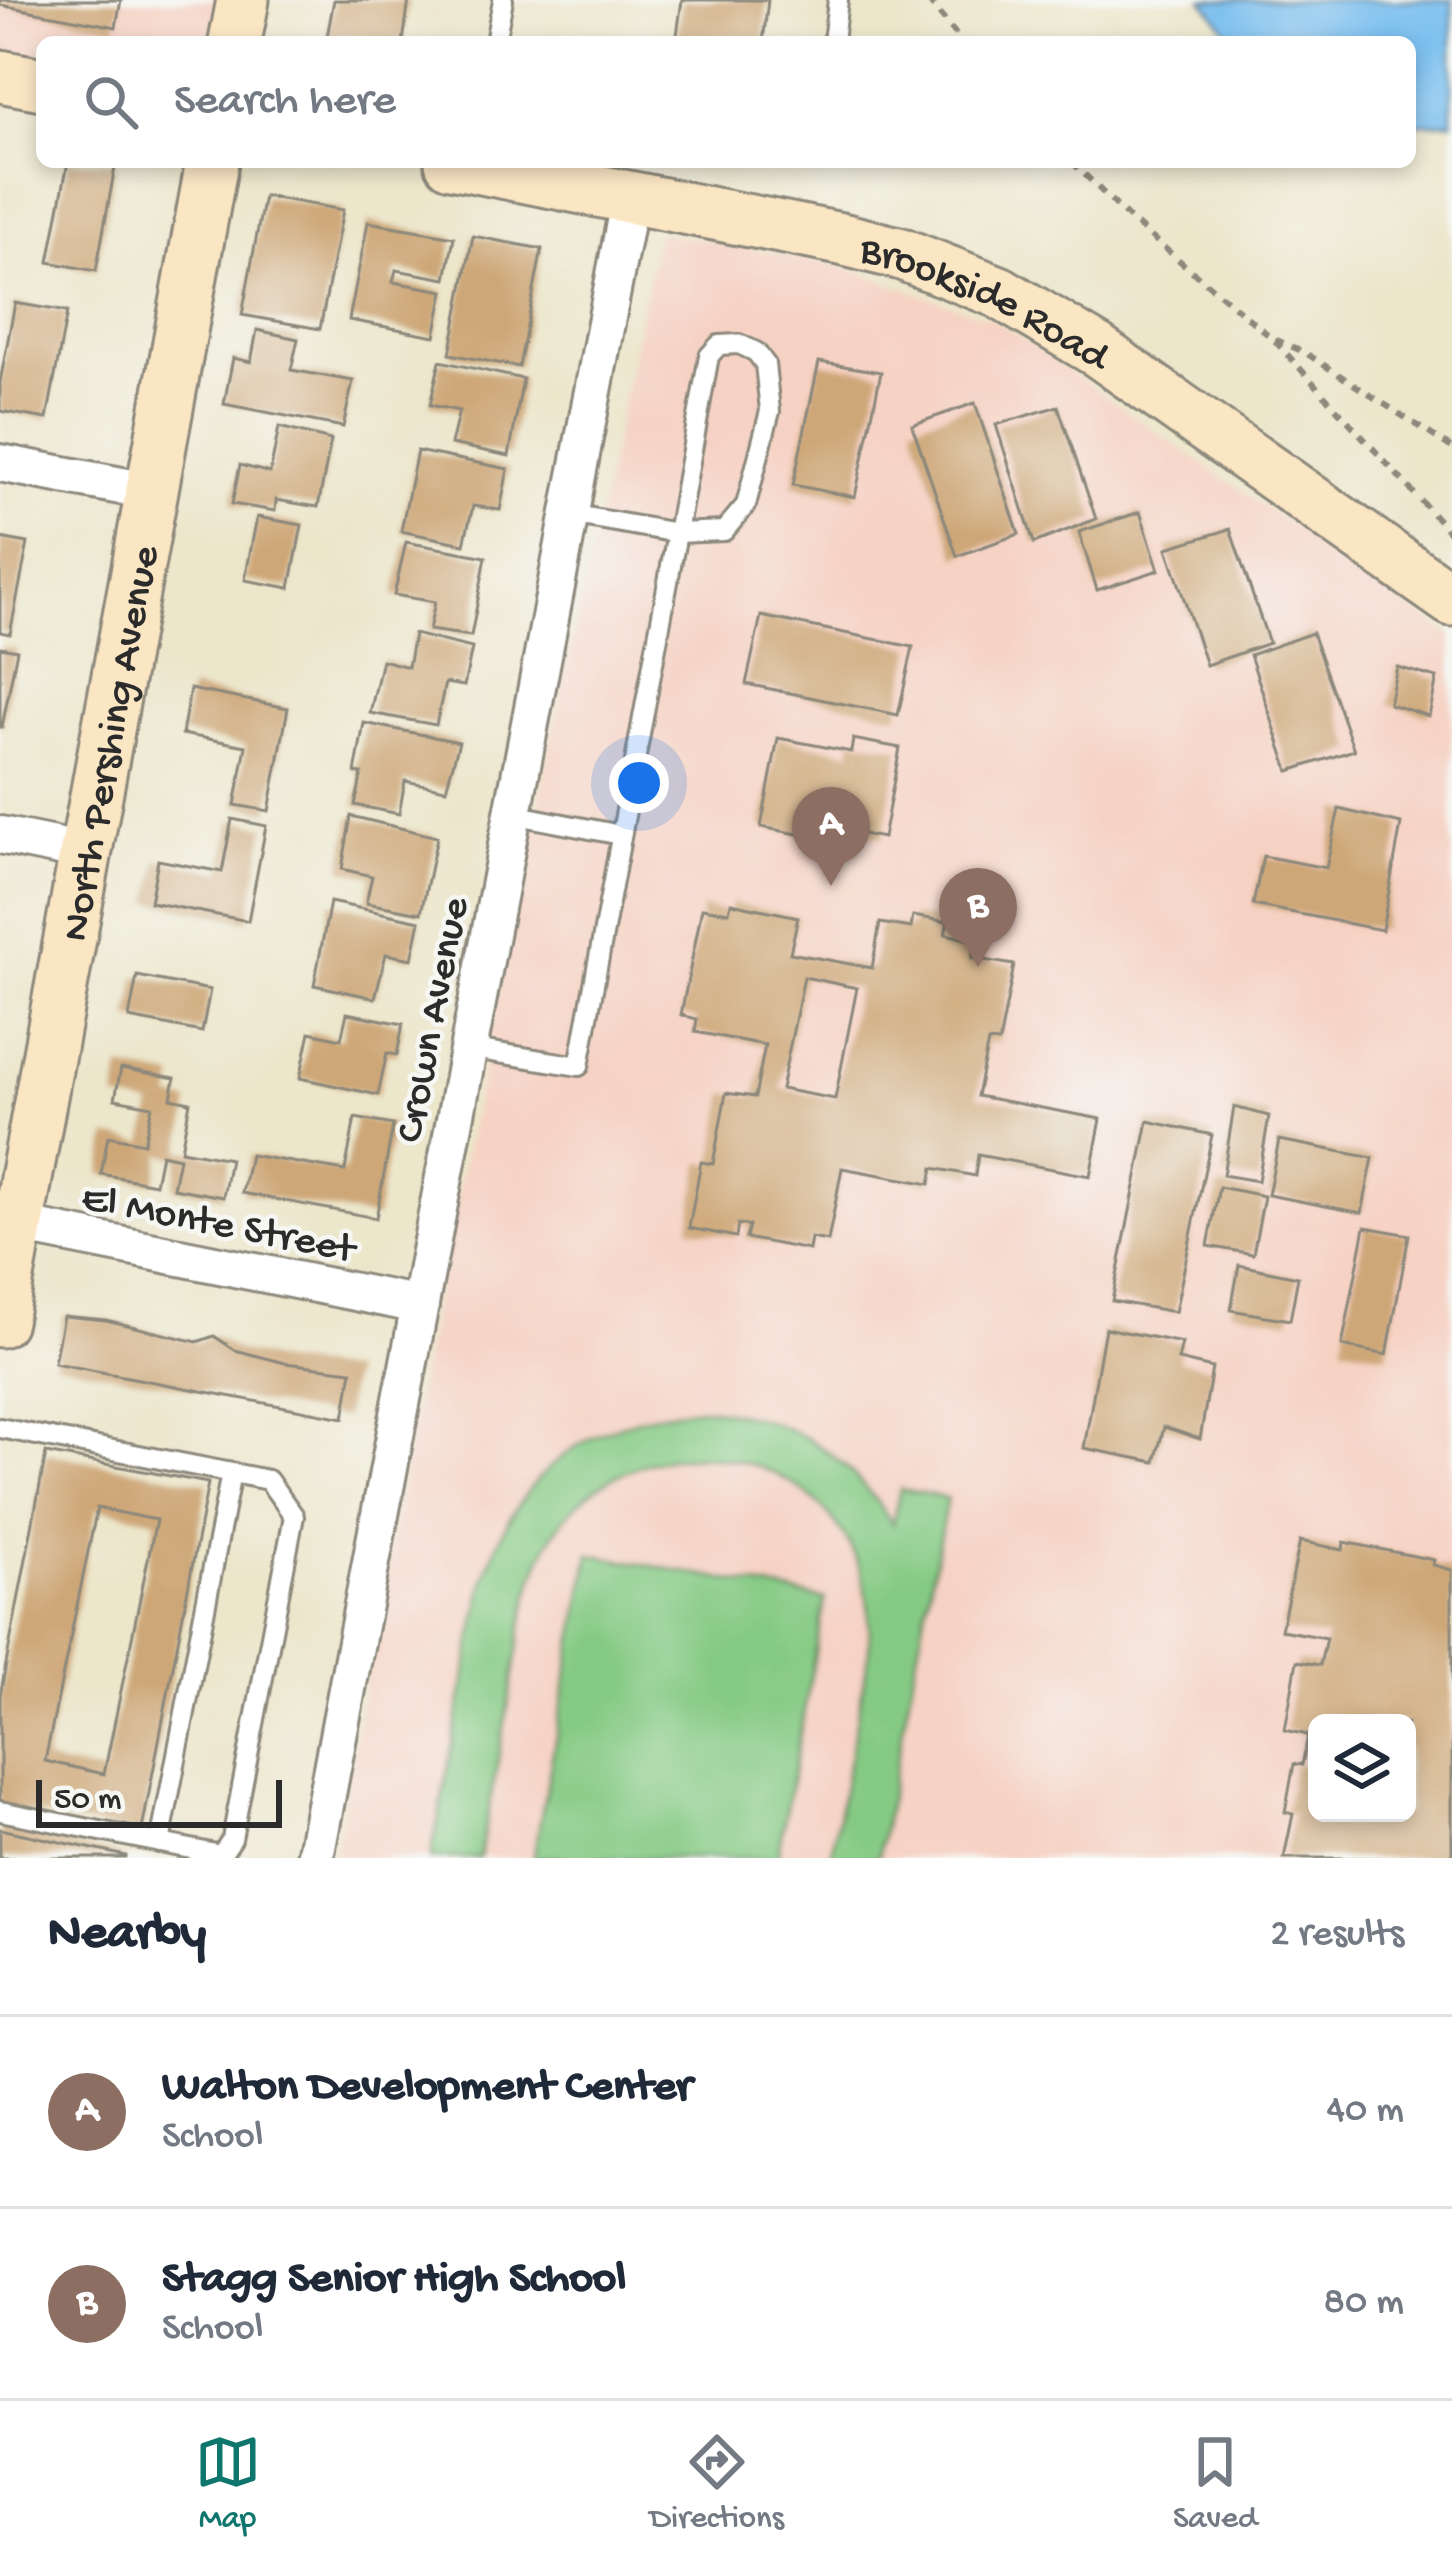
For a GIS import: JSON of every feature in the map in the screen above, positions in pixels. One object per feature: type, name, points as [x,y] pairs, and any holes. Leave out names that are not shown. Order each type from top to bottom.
[{"type":"main road","points":[[236,36],[244,0]]},
{"type":"main road","points":[[0,76],[36,83]]},
{"type":"main road","name":"North Pershing Avenue","points":[[0,1321],[10,1222],[153,492],[211,168]]},
{"type":"main road","name":"Brookside Road","points":[[489,168],[842,238],[902,254],[999,292],[1099,351],[1452,600]]},
{"type":"street","name":"Crown Avenue","points":[[314,1858],[630,196]]},
{"type":"street","points":[[0,463],[153,492]]},
{"type":"street","points":[[0,836],[84,852]]},
{"type":"street","name":"El Monte Street","points":[[10,1222],[420,1305]]},
{"type":"lane","points":[[496,36],[503,0]]},
{"type":"lane","points":[[833,36],[838,0]]},
{"type":"lane","points":[[467,1048],[579,1066],[677,533],[709,356],[719,345],[739,344],[756,352],[765,364],[770,411],[746,506],[724,531],[677,533],[570,514]]},
{"type":"lane","points":[[512,814],[621,835]]},
{"type":"lane","points":[[0,1428],[268,1480],[294,1516],[232,1839],[221,1855],[0,1811]]},
{"type":"lane","points":[[160,1843],[231,1473]]},
{"type":"path","points":[[928,0],[957,36]]},
{"type":"path","points":[[1078,168],[1131,220],[1272,338],[1452,535]]},
{"type":"path","points":[[1272,338],[1304,352],[1452,448]]},
{"type":"shaded area","points":[[0,0],[236,0],[231,36],[36,36],[36,86],[0,79]]},
{"type":"shaded area","points":[[658,232],[837,265],[995,320],[1452,637],[1452,1858],[333,1858],[435,1297]]},
{"type":"green space","points":[[702,1408],[762,1420],[812,1442],[855,1476],[892,1524],[900,1489],[947,1498],[878,1858],[830,1858],[868,1660],[867,1600],[856,1558],[824,1510],[792,1483],[755,1466],[716,1457],[676,1458],[636,1467],[600,1486],[554,1533],[528,1600],[479,1858],[431,1858],[483,1584],[515,1511],[536,1481],[591,1438],[661,1414]]},
{"type":"green space","points":[[590,1554],[825,1599],[777,1858],[533,1858]]},
{"type":"water","points":[[1203,0],[1452,0],[1452,122],[1416,124],[1416,36],[1231,36]]},
{"type":"building","points":[[0,0],[121,0],[116,27],[0,5]]},
{"type":"building","points":[[334,0],[409,0],[404,36],[327,36]]},
{"type":"building","points":[[682,0],[768,0],[764,36],[677,36]]},
{"type":"building","points":[[67,168],[115,168],[96,271],[49,262]]},
{"type":"building","points":[[264,196],[343,210],[320,329],[242,315]]},
{"type":"building","points":[[368,222],[454,237],[446,279],[396,270],[393,282],[444,291],[435,336],[349,320]]},
{"type":"building","points":[[473,236],[542,249],[519,367],[450,354]]},
{"type":"building","points":[[15,303],[67,312],[47,419],[0,411],[0,382]]},
{"type":"building","points":[[257,330],[298,339],[291,370],[353,381],[343,427],[224,404],[233,358],[251,362]]},
{"type":"building","points":[[440,361],[523,379],[509,456],[451,444],[459,411],[430,405]]},
{"type":"building","points":[[819,362],[881,372],[855,497],[793,485]]},
{"type":"building","points":[[975,403],[1019,534],[957,556],[912,425]]},
{"type":"building","points":[[1058,406],[1096,519],[1034,543],[996,425]]},
{"type":"building","points":[[279,427],[331,440],[318,507],[276,500],[275,511],[232,504],[240,465],[270,473]]},
{"type":"building","points":[[417,451],[508,469],[500,510],[473,506],[464,544],[401,531]]},
{"type":"building","points":[[1140,512],[1159,570],[1097,590],[1079,532]]},
{"type":"building","points":[[257,517],[302,525],[290,588],[245,580]]},
{"type":"building","points":[[1230,529],[1269,643],[1206,665],[1167,548]]},
{"type":"building","points":[[0,538],[28,543],[10,634],[0,632]]},
{"type":"building","points":[[406,542],[486,557],[471,636],[429,630],[435,602],[394,595]]},
{"type":"building","points":[[761,616],[913,647],[898,715],[746,684]]},
{"type":"building","points":[[1312,633],[1354,750],[1289,771],[1250,655]]},
{"type":"building","points":[[414,634],[472,648],[464,686],[445,683],[436,725],[370,713],[382,660],[408,667]]},
{"type":"building","points":[[0,647],[17,650],[2,727],[0,727]]},
{"type":"building","points":[[1397,667],[1437,678],[1429,716],[1389,704]]},
{"type":"building","points":[[190,689],[288,708],[269,811],[235,805],[246,746],[182,734]]},
{"type":"building","points":[[364,723],[459,742],[446,789],[405,781],[399,814],[355,805]]},
{"type":"building","points":[[778,738],[851,752],[853,739],[900,748],[883,838],[837,829],[835,841],[761,827]]},
{"type":"building","points":[[1339,809],[1401,824],[1382,930],[1253,905],[1263,856],[1326,868]]},
{"type":"building","points":[[351,816],[437,837],[421,913],[366,903],[372,876],[342,869]]},
{"type":"building","points":[[232,819],[266,826],[248,921],[150,902],[158,860],[222,872]]},
{"type":"building","points":[[330,902],[420,921],[412,959],[386,954],[375,998],[314,985]]},
{"type":"building","points":[[731,903],[798,917],[790,953],[872,968],[880,923],[911,928],[913,916],[948,922],[945,934],[975,941],[972,958],[1014,965],[999,1043],[988,1042],[977,1096],[1101,1119],[1090,1176],[978,1155],[975,1176],[933,1168],[930,1184],[842,1168],[828,1241],[811,1238],[809,1250],[746,1238],[749,1226],[738,1224],[736,1237],[689,1228],[701,1162],[713,1164],[726,1093],[755,1097],[765,1045],[695,1032],[697,1019],[681,1015],[702,908],[729,912]],"holes":[[[804,977],[857,988],[835,1099],[781,1089]]]},
{"type":"building","points":[[137,976],[210,990],[202,1032],[129,1018]]},
{"type":"building","points":[[347,1013],[403,1024],[397,1055],[387,1053],[378,1095],[300,1078],[310,1032],[341,1039]]},
{"type":"building","points":[[121,1068],[175,1078],[171,1098],[190,1102],[181,1150],[230,1159],[223,1197],[173,1188],[179,1158],[161,1154],[155,1184],[101,1174],[108,1136],[144,1143],[152,1106],[115,1099]]},
{"type":"building","points":[[1234,1107],[1269,1116],[1258,1181],[1223,1175]]},
{"type":"building","points":[[355,1118],[393,1125],[376,1218],[242,1193],[250,1155],[345,1171]]},
{"type":"building","points":[[1148,1121],[1212,1135],[1175,1312],[1112,1301]]},
{"type":"building","points":[[1279,1140],[1373,1158],[1362,1213],[1268,1195]]},
{"type":"building","points":[[1219,1187],[1264,1196],[1253,1254],[1208,1246]]},
{"type":"building","points":[[1365,1227],[1409,1235],[1387,1355],[1342,1346]]},
{"type":"building","points":[[1239,1265],[1298,1277],[1290,1320],[1231,1310]]},
{"type":"building","points":[[63,1316],[106,1320],[197,1342],[214,1336],[235,1350],[285,1363],[352,1371],[344,1418],[54,1363]]},
{"type":"building","points":[[1105,1328],[1182,1343],[1178,1360],[1212,1368],[1200,1439],[1164,1427],[1155,1462],[1084,1448]]},
{"type":"building","points":[[46,1453],[208,1483],[141,1835],[0,1807],[0,1696]],"holes":[[[97,1508],[156,1520],[104,1774],[45,1761]]]},
{"type":"building","points":[[1300,1541],[1343,1550],[1344,1542],[1434,1560],[1433,1565],[1452,1570],[1452,1858],[1284,1858],[1293,1814],[1285,1812],[1294,1764],[1302,1765],[1308,1735],[1285,1730],[1297,1661],[1320,1665],[1326,1638],[1281,1630]]},
{"type":"building","points":[[0,1829],[126,1856],[126,1858],[0,1858]]},
{"type":"place","name":"Walton Development Center","points":[[831,886]]},
{"type":"place","name":"Stagg Senior High School","points":[[978,967]]}]
